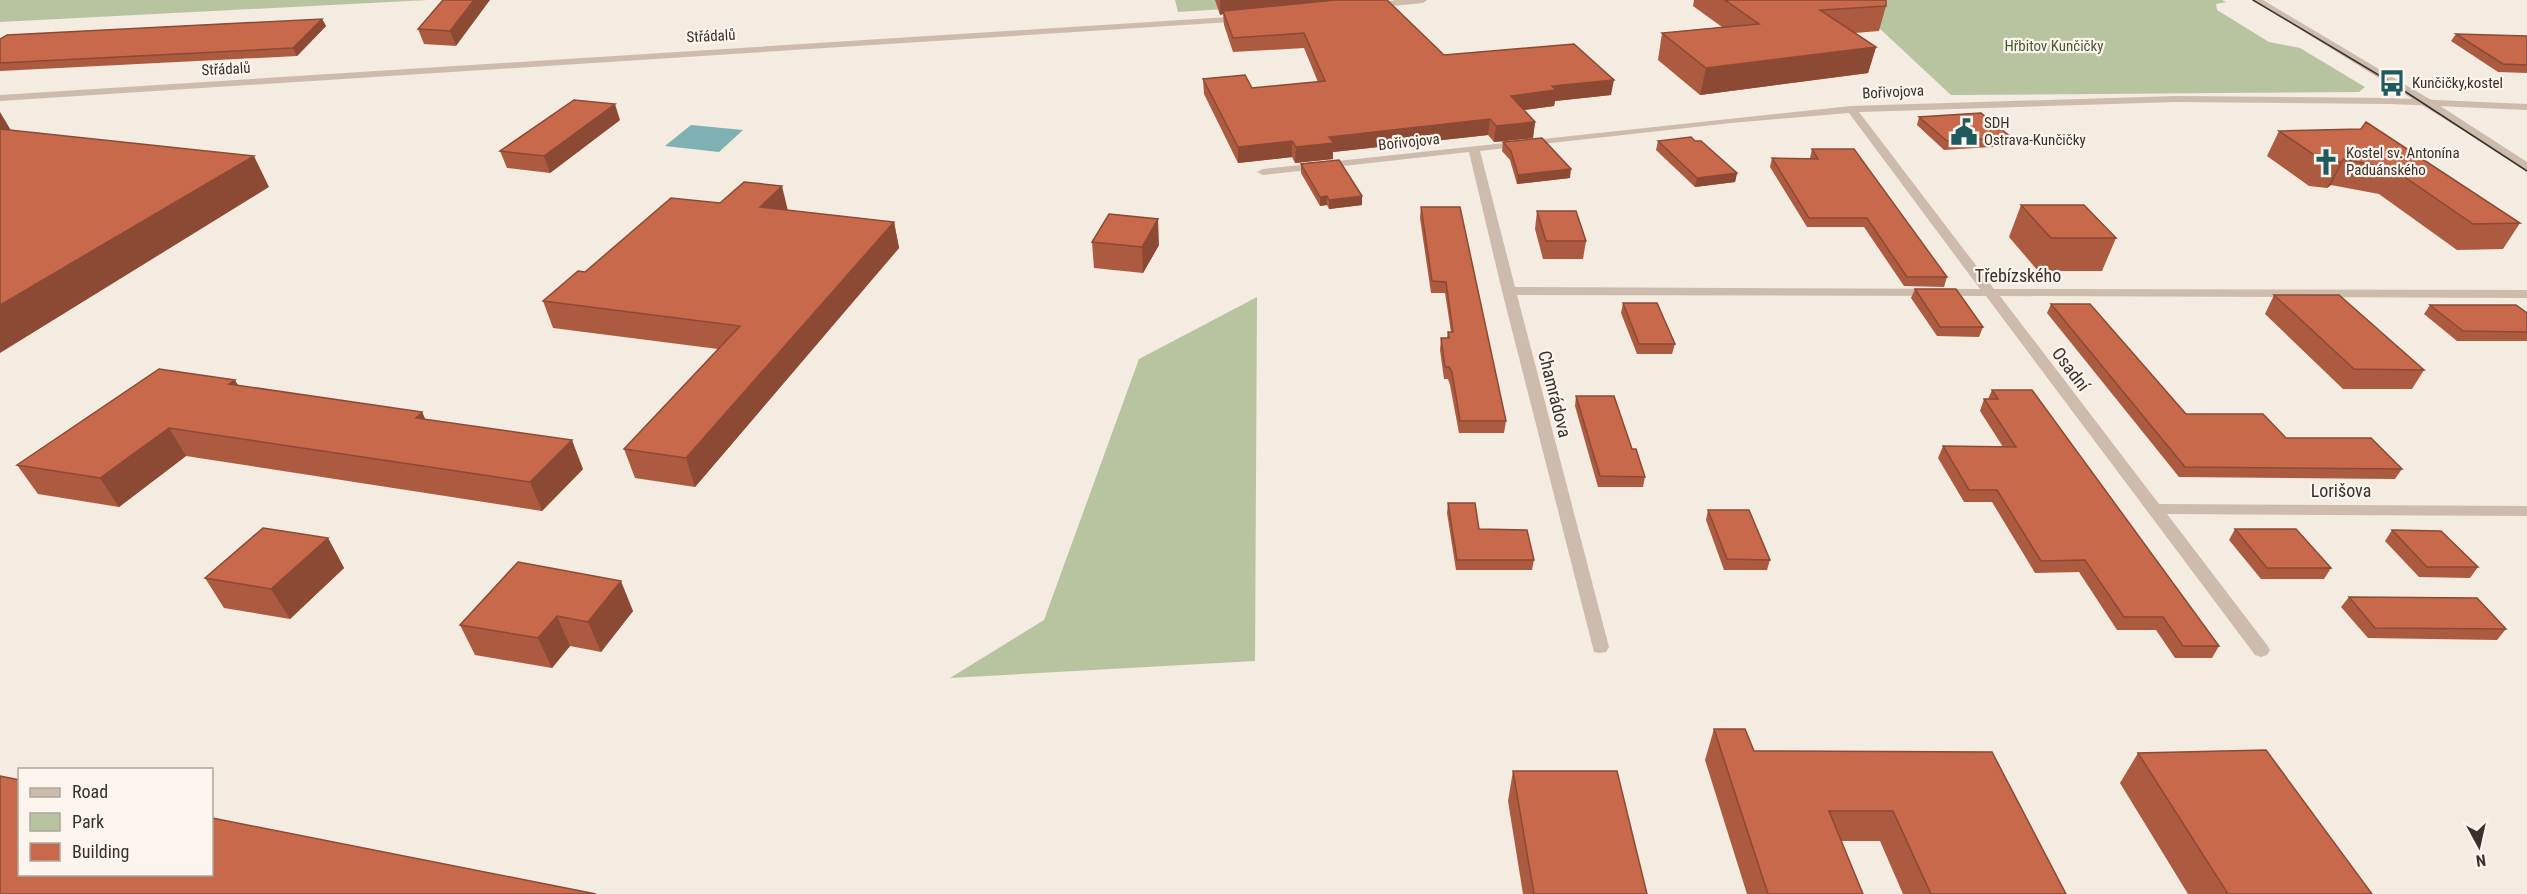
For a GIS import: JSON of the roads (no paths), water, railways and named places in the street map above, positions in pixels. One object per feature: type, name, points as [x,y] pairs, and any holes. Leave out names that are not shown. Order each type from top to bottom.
[{"type":"street","points":[[1364,6],[1423,0]]},
{"type":"street","points":[[2257,0],[2427,102],[2527,167]]},
{"type":"street","name":"Střádalů","points":[[0,98],[1258,18]]},
{"type":"street","name":"Bořivojova","points":[[1263,172],[1731,120],[1851,109],[2003,102],[2176,99],[2427,102],[2527,107]]},
{"type":"street","name":"Osadní","points":[[1851,109],[2261,650]]},
{"type":"street","name":"Chamrádova","points":[[1474,150],[1600,647]]},
{"type":"street","name":"Třebízského","points":[[1508,291],[2527,294]]},
{"type":"street","name":"Lorišova","points":[[2154,509],[2527,511]]},
{"type":"water","points":[[691,125],[743,130],[719,152],[665,146]]},
{"type":"tram line","points":[[2253,0],[2392,83],[2527,171]]},
{"type":"place","name":"Kunčičky,kostel","points":[[2392,83]]},
{"type":"place","name":"SDH Ostrava-Kunčičky","points":[[1964,132]]},
{"type":"place","name":"Kostel sv. Antonína Paduánského","points":[[2326,162]]},
{"type":"park label","name":"Hřbitov Kunčičky","points":[[2054,46]]}]
